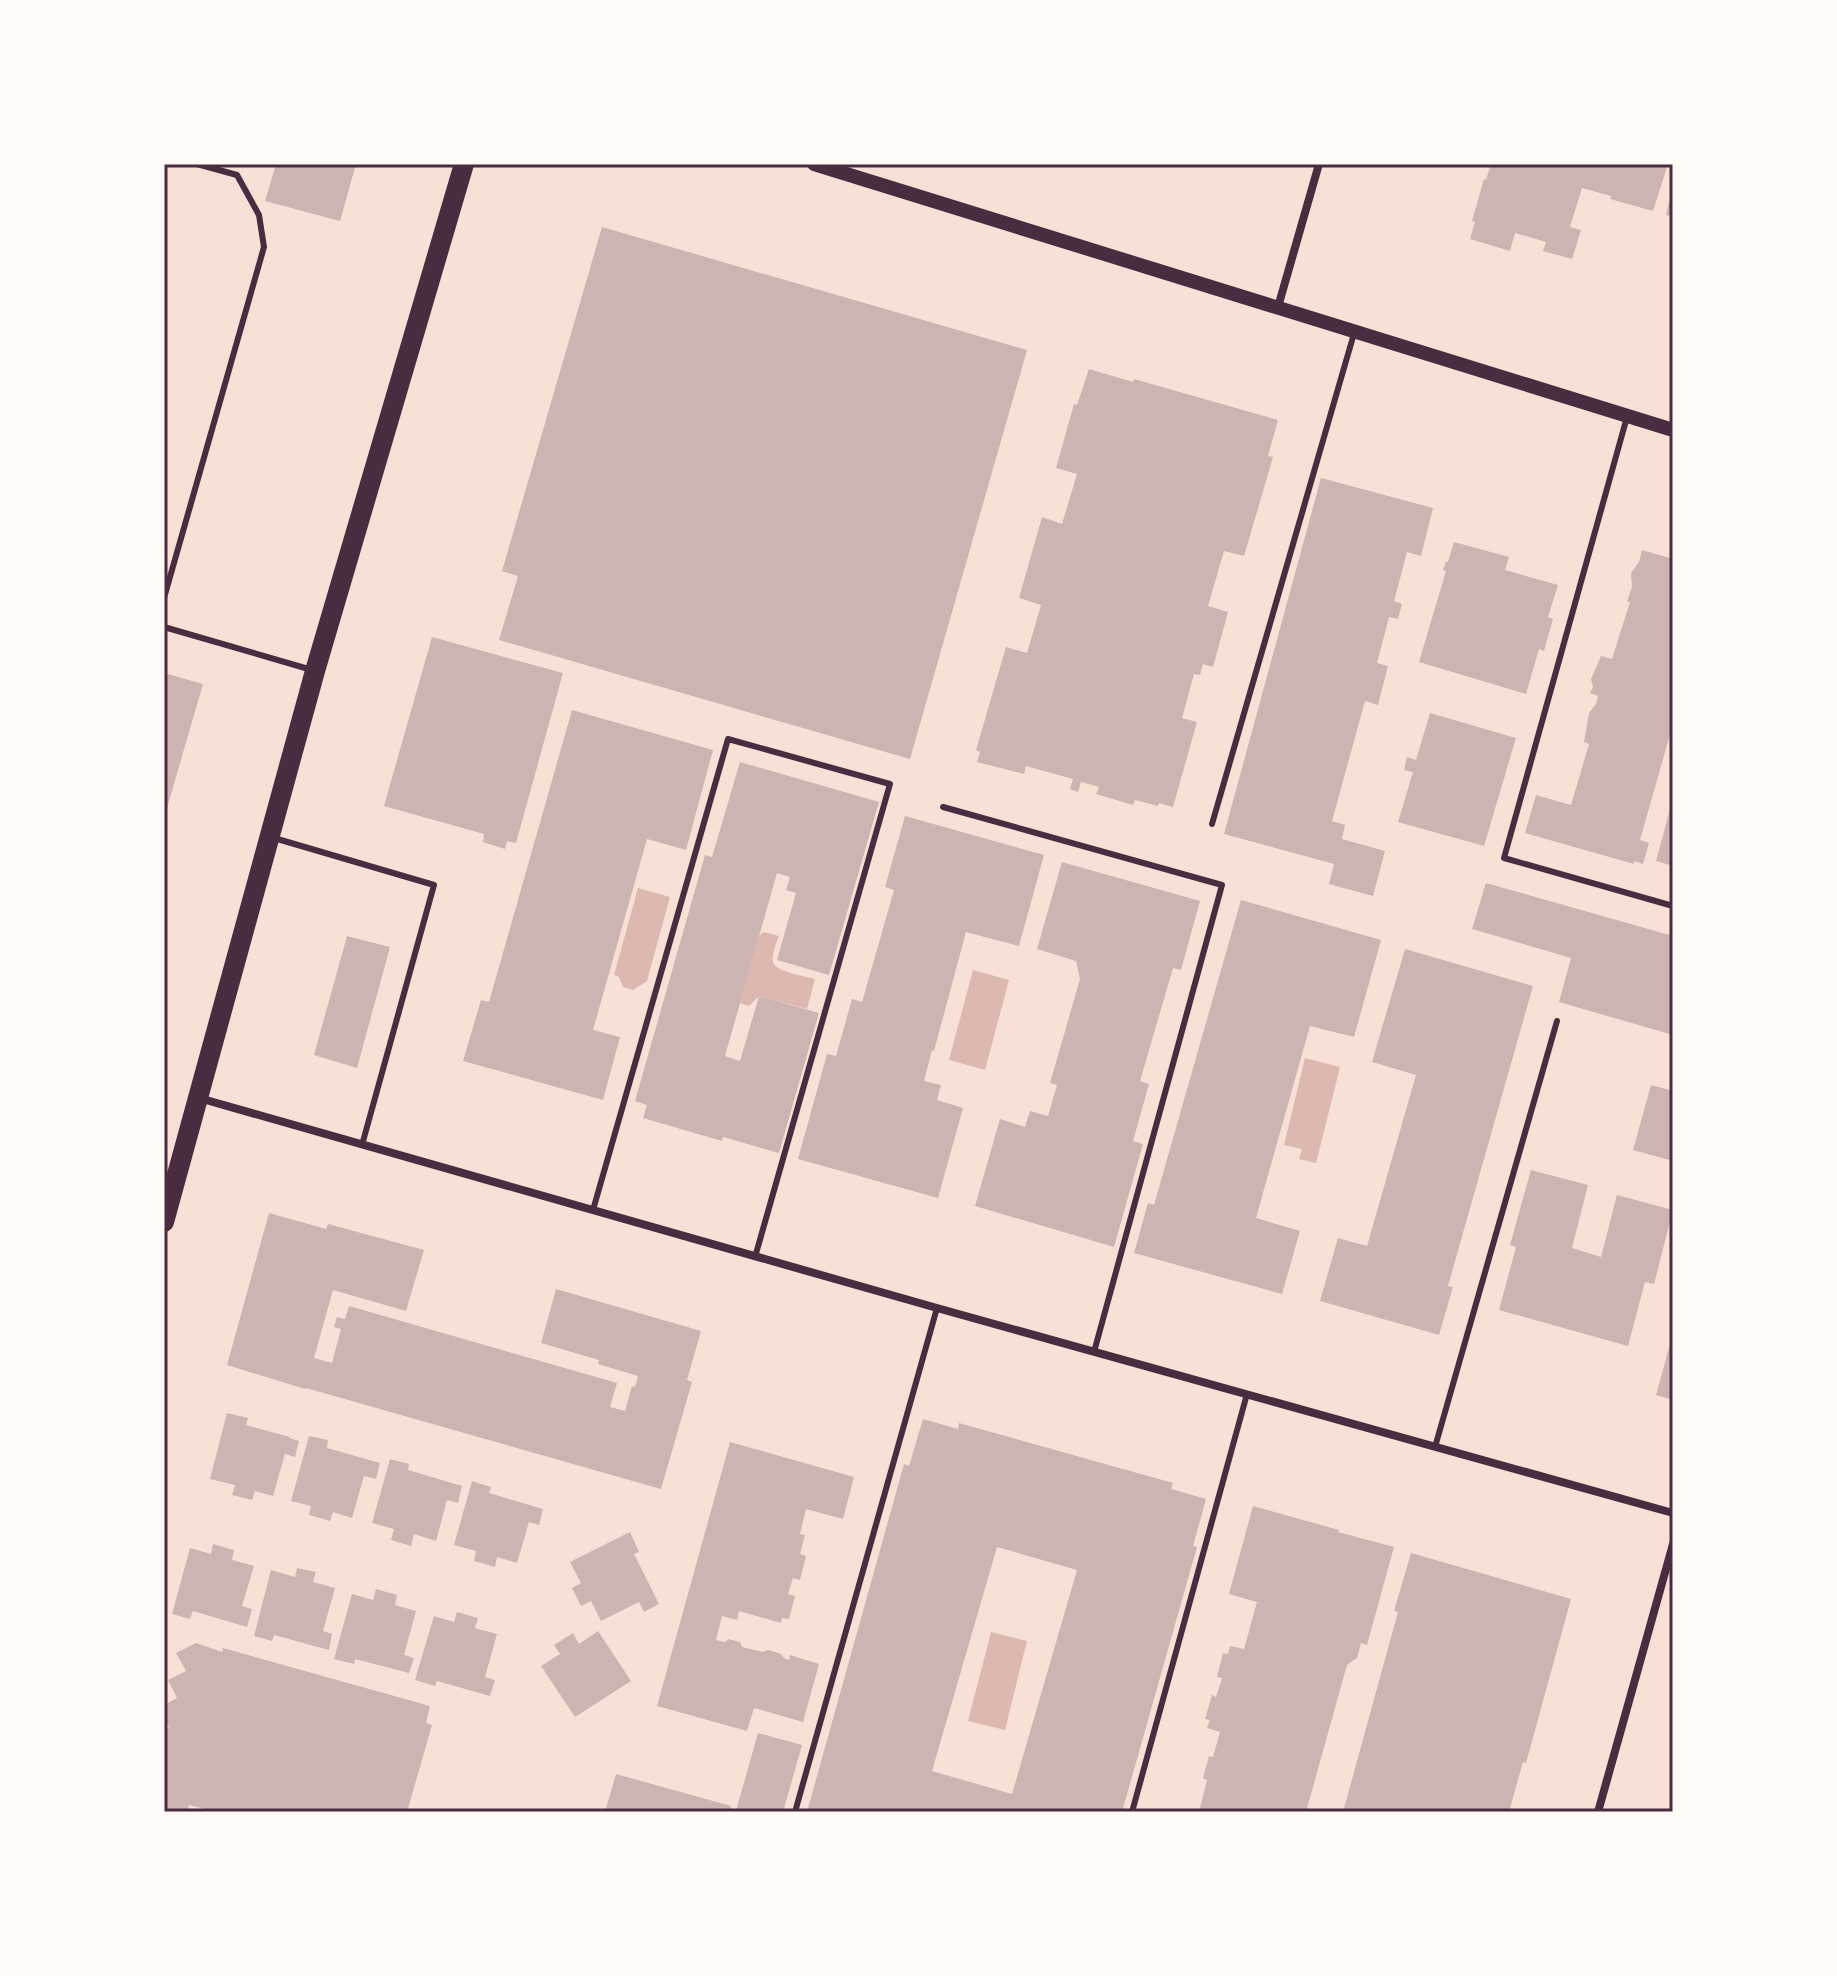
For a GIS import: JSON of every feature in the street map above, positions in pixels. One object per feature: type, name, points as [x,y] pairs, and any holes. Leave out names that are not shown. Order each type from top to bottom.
[{"type":"main road","points":[[164,1222],[315,671],[464,164]]},
{"type":"street","points":[[814,164],[1673,430]]},
{"type":"street","points":[[1278,307],[1319,164]]},
{"type":"street","points":[[199,1098],[1673,1513]]},
{"type":"street","points":[[1598,1812],[1673,1544]]},
{"type":"lane","points":[[164,598],[264,247],[259,215],[237,175],[197,164]]},
{"type":"lane","points":[[1212,824],[1355,330]]},
{"type":"lane","points":[[1627,417],[1504,858],[1673,906]]},
{"type":"lane","points":[[164,627],[315,671]]},
{"type":"lane","points":[[593,1210],[728,739],[890,784],[755,1257]]},
{"type":"lane","points":[[943,807],[1222,885],[1094,1352]]},
{"type":"lane","points":[[271,837],[434,885],[362,1145]]},
{"type":"lane","points":[[1435,1447],[1557,1021]]},
{"type":"lane","points":[[795,1812],[937,1308]]},
{"type":"lane","points":[[1132,1812],[1247,1394]]},
{"type":"shaded area","points":[[638,888],[670,897],[647,981],[633,990],[623,987],[619,977],[614,975]]},
{"type":"shaded area","points":[[763,932],[779,936],[773,956],[775,965],[815,979],[807,1009],[759,996],[749,1006],[740,1003],[759,936]]},
{"type":"shaded area","points":[[973,970],[1009,980],[985,1070],[949,1060]]},
{"type":"shaded area","points":[[1305,1058],[1340,1067],[1316,1163],[1299,1159],[1302,1149],[1284,1145]]},
{"type":"shaded area","points":[[991,1632],[1027,1641],[1005,1730],[968,1721]]},
{"type":"building","points":[[276,164],[356,164],[340,221],[265,201]]},
{"type":"building","points":[[1491,164],[1668,164],[1653,211],[1582,188],[1570,227],[1581,230],[1572,259],[1543,251],[1546,242],[1515,233],[1510,251],[1470,239],[1475,222],[1472,221]]},
{"type":"building","points":[[1673,191],[1673,217],[1666,215]]},
{"type":"building","points":[[602,227],[1027,350],[910,759],[499,640],[518,576],[502,571]]},
{"type":"building","points":[[1089,369],[1278,420],[1268,456],[1273,457],[1244,556],[1224,551],[1208,606],[1228,612],[1213,667],[1203,664],[1200,675],[1194,674],[1182,718],[1197,722],[1173,807],[1135,800],[1133,805],[1096,794],[1099,787],[1081,782],[1078,792],[1070,789],[1073,779],[1026,766],[1024,774],[977,762],[980,752],[976,750],[1006,647],[1027,653],[1041,605],[1019,598],[1042,517],[1062,524],[1077,474],[1056,468],[1074,404],[1077,405]]},
{"type":"building","points":[[1321,478],[1433,508],[1421,556],[1407,552],[1394,601],[1402,604],[1398,619],[1389,617],[1377,663],[1388,666],[1378,705],[1365,701],[1332,821],[1345,825],[1342,839],[1385,851],[1373,896],[1329,884],[1334,864],[1224,834]]},
{"type":"building","points":[[1454,542],[1509,557],[1505,570],[1558,585],[1548,617],[1553,619],[1544,651],[1539,649],[1526,694],[1419,662],[1446,571],[1443,570]]},
{"type":"building","points":[[1642,550],[1673,559],[1673,724],[1640,840],[1649,843],[1643,864],[1634,861],[1634,864],[1525,833],[1536,795],[1571,805],[1589,744],[1584,742],[1589,713],[1598,696],[1590,693],[1593,687],[1591,679],[1601,656],[1612,659],[1630,602],[1627,601],[1632,587],[1631,573],[1639,562]]},
{"type":"building","points":[[432,637],[563,673],[516,843],[507,841],[505,849],[483,842],[484,834],[384,806]]},
{"type":"building","points":[[164,673],[203,684],[165,815],[164,815]]},
{"type":"building","points":[[572,710],[713,750],[686,850],[647,839],[593,1030],[620,1037],[603,1100],[463,1061],[481,1000],[489,1002]]},
{"type":"building","points":[[1430,713],[1516,738],[1484,846],[1398,822],[1413,772],[1404,770],[1407,757],[1416,760]]},
{"type":"building","points":[[740,762],[879,802],[829,975],[777,960],[796,893],[786,890],[790,877],[777,873],[725,1056],[740,1061],[759,996],[819,1013],[779,1153],[723,1137],[722,1141],[643,1118],[647,1105],[635,1101],[705,855],[712,857]]},
{"type":"building","points":[[1673,802],[1673,866],[1656,861]]},
{"type":"building","points":[[905,816],[1044,855],[1019,946],[966,932],[924,1081],[941,1085],[937,1100],[963,1108],[938,1198],[798,1159],[827,1054],[836,1056],[852,999],[862,1002],[894,890],[885,887]]},
{"type":"building","points":[[1062,862],[1200,901],[1181,970],[1173,968],[1140,1081],[1149,1084],[1133,1141],[1143,1144],[1114,1247],[975,1206],[1000,1119],[1025,1127],[1030,1111],[1048,1116],[1057,1085],[1050,1083],[1080,979],[1076,961],[1037,949]]},
{"type":"building","points":[[1486,883],[1673,936],[1673,1035],[1559,1002],[1571,958],[1472,929]]},
{"type":"building","points":[[1241,900],[1381,940],[1354,1037],[1310,1026],[1256,1218],[1300,1231],[1282,1294],[1134,1253],[1148,1203],[1154,1205]]},
{"type":"building","points":[[347,936],[390,947],[357,1068],[314,1055]]},
{"type":"building","points":[[1405,949],[1533,986],[1448,1286],[1453,1287],[1439,1335],[1320,1301],[1338,1238],[1367,1246],[1416,1075],[1372,1062]]},
{"type":"building","points":[[1651,1085],[1673,1091],[1673,1161],[1633,1150]]},
{"type":"building","points":[[1531,1170],[1588,1185],[1572,1248],[1601,1257],[1617,1195],[1673,1210],[1654,1284],[1645,1282],[1628,1346],[1499,1310],[1516,1247],[1510,1245]]},
{"type":"building","points":[[269,1213],[326,1229],[328,1224],[424,1250],[406,1311],[333,1290],[314,1358],[332,1363],[341,1329],[334,1327],[337,1317],[345,1319],[349,1306],[617,1383],[610,1407],[625,1411],[638,1376],[598,1364],[599,1360],[541,1343],[556,1289],[701,1331],[687,1380],[692,1382],[661,1489],[227,1365]]},
{"type":"building","points":[[1673,1337],[1673,1400],[1656,1395]]},
{"type":"building","points":[[227,1413],[248,1418],[246,1425],[299,1441],[295,1457],[285,1454],[273,1496],[255,1491],[252,1500],[232,1495],[235,1485],[210,1479]]},
{"type":"building","points":[[923,1419],[958,1429],[959,1423],[1173,1483],[1171,1489],[1206,1499],[1193,1546],[1197,1547],[1122,1812],[807,1812],[904,1464],[909,1466]],"holes":[[[997,1547],[1077,1570],[1012,1794],[932,1771]]]},
{"type":"building","points":[[309,1436],[328,1440],[327,1448],[380,1463],[376,1479],[364,1476],[352,1518],[333,1512],[330,1521],[309,1515],[311,1506],[291,1501]]},
{"type":"building","points":[[730,1442],[854,1477],[843,1519],[806,1509],[800,1534],[805,1535],[800,1554],[806,1556],[800,1580],[793,1578],[788,1594],[795,1596],[789,1619],[782,1618],[781,1623],[739,1611],[737,1620],[722,1616],[716,1640],[725,1642],[728,1639],[740,1642],[742,1647],[781,1654],[789,1660],[790,1655],[819,1664],[803,1722],[754,1708],[747,1731],[657,1706]]},
{"type":"building","points":[[390,1459],[409,1464],[408,1470],[462,1486],[458,1503],[447,1500],[436,1541],[414,1534],[411,1546],[391,1540],[394,1529],[372,1523]]},
{"type":"building","points":[[472,1481],[491,1487],[489,1493],[543,1509],[539,1525],[529,1522],[517,1563],[497,1557],[495,1567],[474,1561],[476,1551],[454,1545]]},
{"type":"building","points":[[1253,1506],[1394,1547],[1367,1645],[1361,1643],[1357,1658],[1347,1665],[1306,1812],[1199,1812],[1207,1780],[1203,1778],[1220,1732],[1207,1728],[1210,1720],[1205,1719],[1212,1695],[1216,1697],[1222,1678],[1217,1677],[1223,1653],[1228,1654],[1230,1646],[1244,1649],[1257,1602],[1229,1594]]},
{"type":"building","points":[[630,1532],[639,1552],[634,1554],[659,1604],[644,1612],[639,1602],[601,1621],[591,1601],[581,1606],[572,1588],[581,1583],[570,1562]]},
{"type":"building","points":[[213,1544],[234,1550],[232,1560],[254,1566],[242,1606],[252,1609],[247,1627],[193,1611],[190,1619],[172,1614],[190,1548],[211,1554]]},
{"type":"building","points":[[1411,1553],[1571,1599],[1526,1763],[1523,1762],[1509,1812],[1343,1812],[1398,1612],[1394,1611]]},
{"type":"building","points":[[297,1568],[316,1572],[313,1582],[335,1588],[323,1631],[332,1634],[329,1650],[274,1635],[272,1641],[254,1636],[271,1570],[295,1577]]},
{"type":"building","points":[[376,1589],[397,1595],[395,1605],[416,1611],[404,1655],[414,1658],[409,1673],[355,1659],[354,1664],[334,1659],[352,1594],[373,1600]]},
{"type":"building","points":[[457,1612],[478,1618],[475,1628],[497,1634],[485,1677],[495,1680],[490,1696],[437,1681],[435,1686],[415,1680],[434,1616],[454,1622]]},
{"type":"building","points":[[598,1631],[631,1681],[575,1717],[541,1666],[560,1654],[554,1645],[573,1633],[579,1644]]},
{"type":"building","points":[[196,1643],[430,1706],[426,1723],[432,1725],[407,1812],[216,1812],[189,1805],[187,1812],[164,1812],[164,1728],[169,1728],[164,1718],[164,1705],[177,1698],[168,1680],[186,1671],[176,1653]]},
{"type":"building","points":[[758,1733],[802,1745],[783,1812],[736,1811]]},
{"type":"building","points":[[616,1774],[731,1806],[730,1812],[605,1812]]}]
